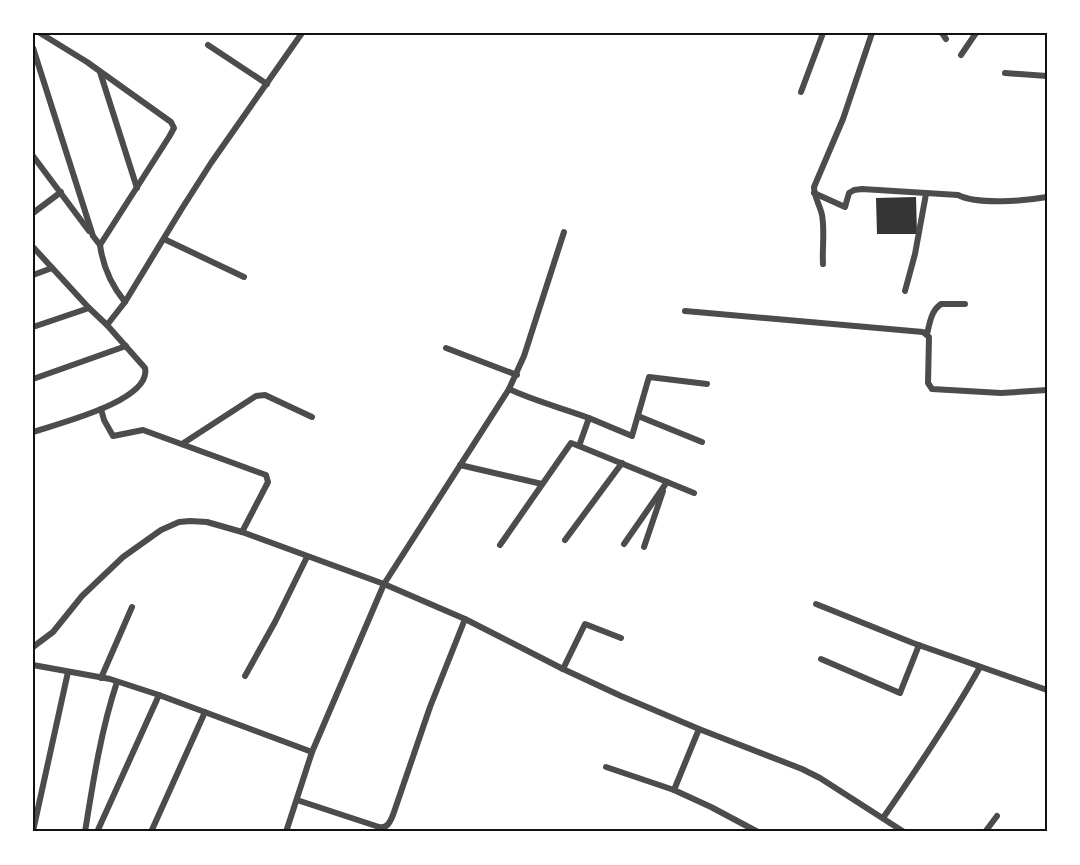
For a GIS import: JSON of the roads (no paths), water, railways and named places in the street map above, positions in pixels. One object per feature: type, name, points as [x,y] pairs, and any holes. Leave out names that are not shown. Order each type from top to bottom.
[{"type":"street","points":[[40,33],[100,71],[174,126],[100,245]]},
{"type":"street","points":[[107,325],[125,302],[217,154],[302,33]]},
{"type":"street","points":[[801,92],[823,33]]},
{"type":"street","points":[[823,264],[822,216],[814,187],[843,119],[872,33]]},
{"type":"street","points":[[961,55],[976,33]]},
{"type":"street","points":[[208,45],[267,84]]},
{"type":"street","points":[[33,48],[93,236]]},
{"type":"street","points":[[100,71],[137,188]]},
{"type":"street","points":[[1005,73],[1047,76]]},
{"type":"street","points":[[33,156],[100,245],[102,261],[112,285],[125,302]]},
{"type":"street","points":[[814,193],[845,207],[849,194],[854,190],[862,189],[958,195],[968,200],[1005,201],[1047,197]]},
{"type":"street","points":[[33,213],[61,192]]},
{"type":"street","points":[[905,291],[915,254],[926,194]]},
{"type":"street","points":[[286,832],[312,752],[384,584],[516,375],[564,232]]},
{"type":"street","points":[[164,239],[244,277]]},
{"type":"street","points":[[33,247],[126,346],[145,368],[146,373],[144,379],[129,396],[101,409],[33,432]]},
{"type":"street","points":[[33,275],[52,268]]},
{"type":"street","points":[[965,304],[941,304],[933,313],[927,334],[929,337],[928,382],[932,389],[1000,393],[1047,390]]},
{"type":"street","points":[[33,327],[89,308]]},
{"type":"street","points":[[685,311],[927,334]]},
{"type":"street","points":[[33,379],[126,346]]},
{"type":"street","points":[[446,348],[516,375]]},
{"type":"street","points":[[509,389],[632,436],[649,377],[706,384]]},
{"type":"street","points":[[182,444],[261,394],[312,417]]},
{"type":"street","points":[[101,409],[113,436],[143,430],[266,475],[268,482],[242,532]]},
{"type":"street","points":[[638,416],[702,442]]},
{"type":"street","points":[[579,446],[589,418]]},
{"type":"street","points":[[500,545],[571,443],[694,493]]},
{"type":"street","points":[[565,540],[622,463]]},
{"type":"street","points":[[460,465],[542,484]]},
{"type":"street","points":[[624,544],[667,482]]},
{"type":"street","points":[[644,547],[667,482]]},
{"type":"street","points":[[33,647],[45,639],[82,596],[123,557],[161,530],[179,522],[190,520],[207,522],[242,532],[384,584],[465,619],[621,696],[802,769],[820,778],[904,832]]},
{"type":"street","points":[[245,676],[307,557]]},
{"type":"street","points":[[816,604],[919,645],[1047,690]]},
{"type":"street","points":[[100,678],[132,607]]},
{"type":"street","points":[[297,800],[382,828],[386,826],[393,815],[430,707],[465,619]]},
{"type":"street","points":[[563,669],[585,624],[621,638]]},
{"type":"street","points":[[821,658],[900,693],[919,645]]},
{"type":"street","points":[[33,665],[117,682],[159,695],[312,752]]},
{"type":"street","points":[[883,818],[958,705],[980,667]]},
{"type":"street","points":[[33,831],[68,672]]},
{"type":"street","points":[[84,832],[93,782],[117,682]]},
{"type":"street","points":[[97,832],[159,695]]},
{"type":"street","points":[[151,832],[205,712]]},
{"type":"street","points":[[674,790],[699,729]]},
{"type":"street","points":[[606,767],[674,790],[758,832]]},
{"type":"street","points":[[985,832],[997,816]]}]
